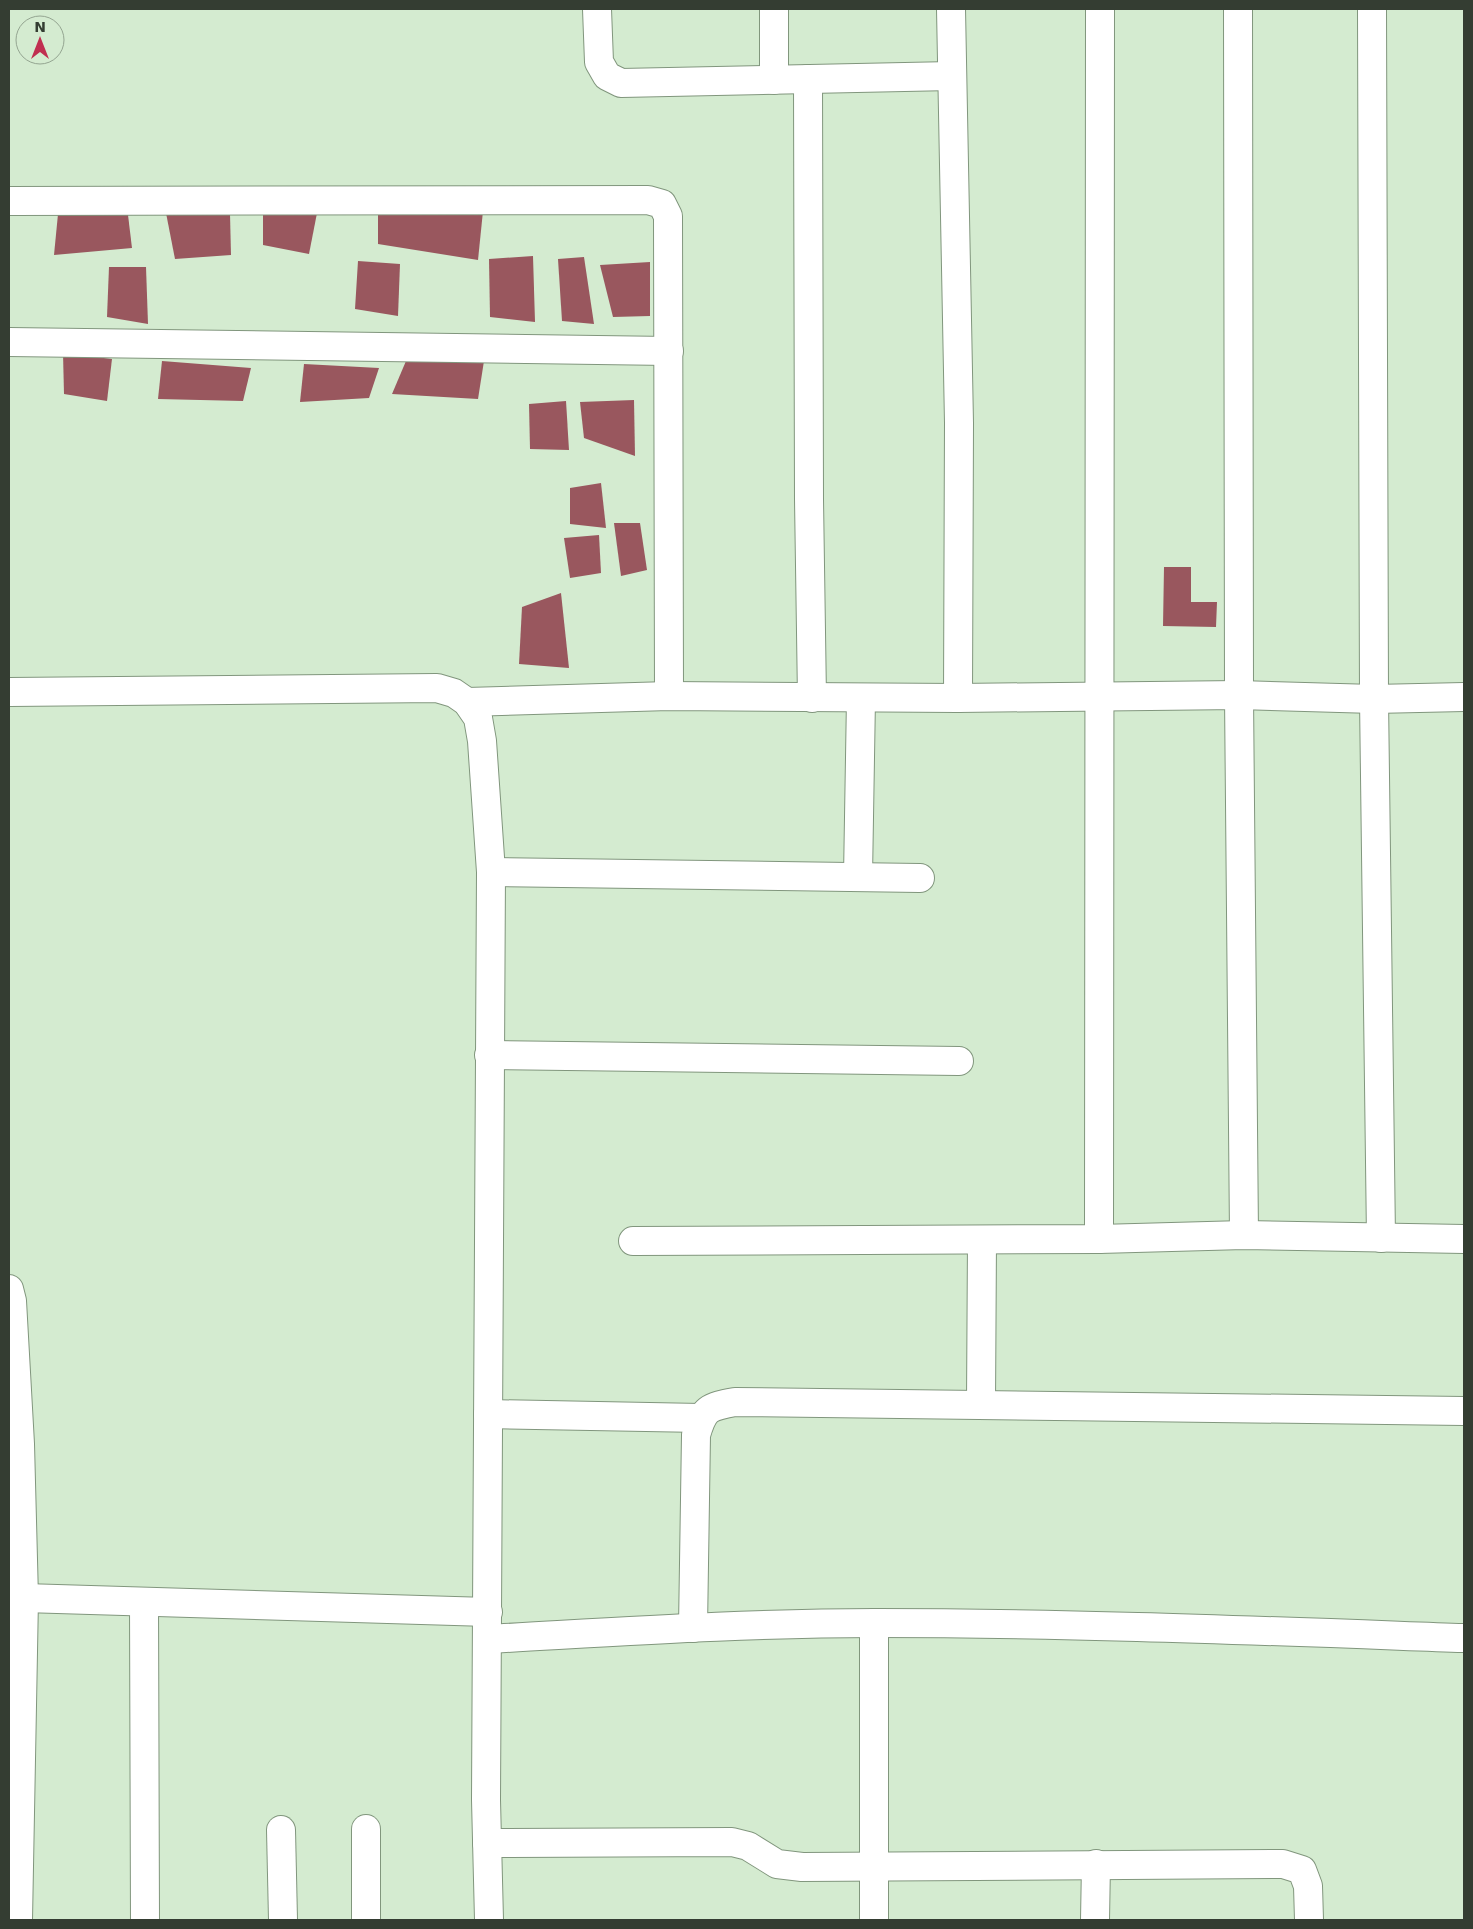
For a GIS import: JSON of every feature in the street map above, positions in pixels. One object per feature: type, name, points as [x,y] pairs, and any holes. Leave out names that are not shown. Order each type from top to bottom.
[{"type":"street","points":[[597,9],[599,62],[606,76],[621,83],[952,76]]},
{"type":"street","points":[[774,9],[774,80]]},
{"type":"street","points":[[951,9],[959,423],[958,698]]},
{"type":"street","points":[[1099,1240],[1100,9]]},
{"type":"street","points":[[1238,9],[1239,694],[1244,1235]]},
{"type":"street","points":[[1372,9],[1374,699],[1381,1238]]},
{"type":"street","points":[[808,79],[809,490],[812,698]]},
{"type":"street","points":[[9,201],[648,200],[662,204],[668,216],[669,696]]},
{"type":"street","points":[[9,342],[669,351]]},
{"type":"street","points":[[9,692],[437,688],[454,693],[467,702],[478,718],[482,741],[491,872],[487,1843],[489,1920]]},
{"type":"street","points":[[467,702],[669,696],[958,698],[1239,694],[1374,699],[1464,697]]},
{"type":"street","points":[[858,877],[861,698]]},
{"type":"street","points":[[491,872],[920,878]]},
{"type":"street","points":[[489,1055],[959,1061]]},
{"type":"street","points":[[633,1241],[1099,1240],[1244,1235],[1464,1239]]},
{"type":"street","points":[[981,1404],[982,1240]]},
{"type":"street","points":[[9,1289],[12,1301],[17,1387],[16,1566],[24,1598],[14,1778],[18,1920]]},
{"type":"street","points":[[693,1628],[696,1435],[701,1418],[712,1407],[735,1402],[1464,1410]]},
{"type":"street","points":[[488,1414],[701,1418]]},
{"type":"street","points":[[24,1598],[488,1612]]},
{"type":"street","points":[[144,1602],[144,1920]]},
{"type":"street","points":[[488,1639],[693,1628],[874,1623],[1073,1625],[1464,1638]]},
{"type":"street","points":[[874,1623],[874,1920]]},
{"type":"street","points":[[366,1829],[366,1920]]},
{"type":"street","points":[[281,1830],[283,1920]]},
{"type":"street","points":[[487,1843],[732,1842],[748,1846],[777,1864],[802,1867],[1283,1864],[1302,1870],[1308,1886],[1309,1920]]},
{"type":"street","points":[[1095,1920],[1096,1864]]},
{"type":"building","points":[[378,210],[483,211],[478,260],[378,244]]},
{"type":"building","points":[[166,213],[230,214],[231,255],[175,259]]},
{"type":"building","points":[[317,213],[309,254],[263,245],[263,215]]},
{"type":"building","points":[[58,214],[128,215],[132,248],[54,255]]},
{"type":"building","points":[[533,256],[535,322],[490,317],[489,259]]},
{"type":"building","points":[[584,257],[594,324],[562,321],[558,259]]},
{"type":"building","points":[[358,261],[400,264],[398,316],[355,309]]},
{"type":"building","points":[[650,262],[650,316],[613,317],[600,265]]},
{"type":"building","points":[[109,267],[146,267],[148,324],[107,317]]},
{"type":"building","points":[[63,353],[112,359],[107,401],[64,394]]},
{"type":"building","points":[[162,361],[251,368],[243,401],[158,399]]},
{"type":"building","points":[[406,361],[484,361],[478,399],[392,394]]},
{"type":"building","points":[[304,364],[379,368],[369,398],[300,402]]},
{"type":"building","points":[[634,400],[635,456],[584,438],[580,402]]},
{"type":"building","points":[[566,401],[569,450],[530,449],[529,404]]},
{"type":"building","points":[[601,483],[606,528],[570,524],[570,488]]},
{"type":"building","points":[[614,523],[640,523],[647,570],[621,576]]},
{"type":"building","points":[[599,535],[601,573],[570,578],[564,538]]},
{"type":"building","points":[[1164,567],[1191,567],[1191,602],[1217,602],[1216,627],[1163,626]]},
{"type":"building","points":[[561,593],[569,668],[519,664],[522,607]]}]
